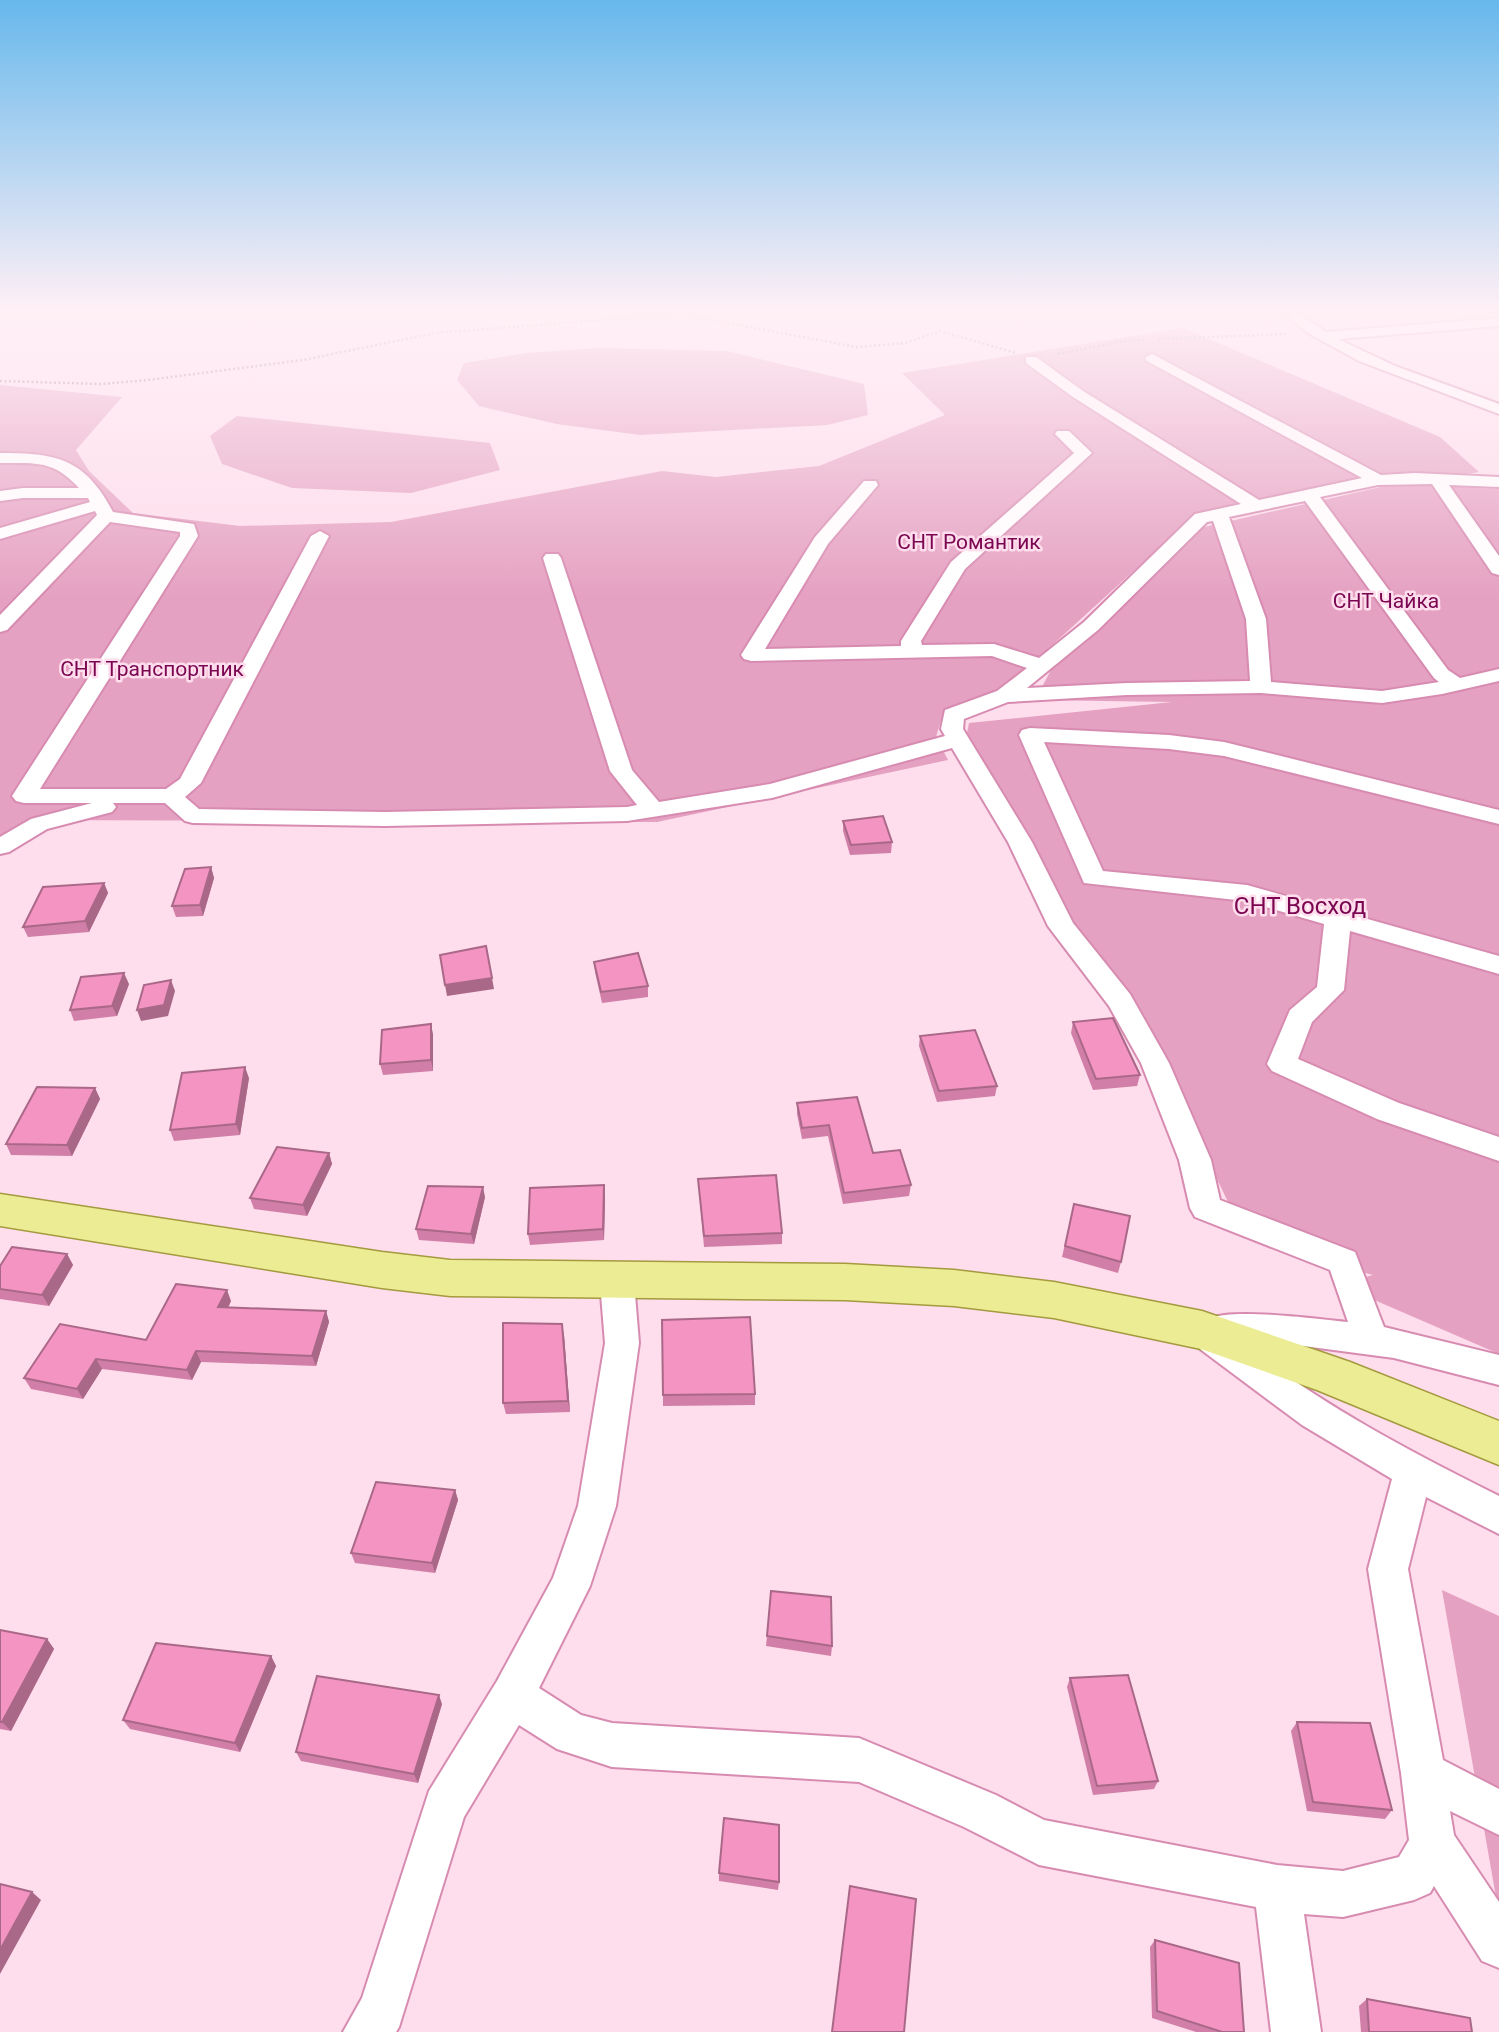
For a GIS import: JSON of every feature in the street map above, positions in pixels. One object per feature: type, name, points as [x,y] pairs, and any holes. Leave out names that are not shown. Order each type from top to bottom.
[{"type":"main road","points":[[0,1210],[150,1231],[382,1270],[450,1278],[617,1282],[845,1282],[954,1288],[1054,1300],[1202,1330],[1333,1376],[1499,1443]]},
{"type":"street","points":[[1100,408],[1254,505]]},
{"type":"street","points":[[1244,408],[1378,480]]},
{"type":"street","points":[[912,651],[911,641],[958,566],[1084,453],[1063,434]]},
{"type":"street","points":[[0,458],[38,458],[70,468],[100,504]]},
{"type":"street","points":[[1437,479],[1499,569]]},
{"type":"street","points":[[1004,696],[1091,626],[1200,517],[1378,480],[1499,482]]},
{"type":"street","points":[[870,485],[821,541],[751,654],[995,650],[1041,666]]},
{"type":"street","points":[[0,496],[23,493],[100,504],[188,528],[189,536],[24,796],[171,796],[189,783],[320,536]]},
{"type":"street","points":[[1309,494],[1441,674],[1457,685]]},
{"type":"street","points":[[0,534],[100,504]]},
{"type":"street","points":[[0,626],[100,504]]},
{"type":"street","points":[[1219,513],[1256,620],[1261,687]]},
{"type":"street","points":[[552,558],[621,771],[653,810]]},
{"type":"street","points":[[1372,1340],[1343,1261],[1206,1208],[1195,1160],[1155,1063],[1120,1001],[1061,926],[1020,842],[952,729],[953,715],[1004,696],[1127,689],[1261,687],[1382,697],[1499,675]]},
{"type":"street","points":[[1499,817],[1224,749],[1169,742],[1030,735],[1093,878],[1247,893],[1499,965]]},
{"type":"street","points":[[171,796],[193,816],[425,818],[627,814],[772,790],[958,738]]},
{"type":"street","points":[[0,847],[39,824],[84,811],[118,804],[135,814]]},
{"type":"street","points":[[1338,919],[1331,990],[1300,1017],[1282,1064],[1388,1111],[1499,1149]]},
{"type":"street","points":[[369,2032],[382,2010],[445,1807],[512,1696],[570,1586],[597,1506],[622,1343],[617,1282]]},
{"type":"street","points":[[1202,1330],[1296,1330],[1372,1340],[1499,1370]]},
{"type":"street","points":[[1202,1330],[1254,1374],[1413,1472],[1499,1516]]},
{"type":"street","points":[[1413,1472],[1388,1569],[1423,1773],[1432,1843],[1499,1944]]},
{"type":"street","points":[[512,1696],[572,1734],[612,1745],[859,1760],[981,1811],[1039,1842],[1277,1888],[1343,1894],[1414,1877],[1432,1843]]},
{"type":"street","points":[[1423,1773],[1499,1812]]},
{"type":"street","points":[[1277,1888],[1296,2032]]},
{"type":"green space","name":"СНТ Транспортник","points":[[0,408],[113,408],[76,450],[89,471],[133,513],[240,526],[391,522],[662,471],[716,477],[819,466],[945,415],[938,408],[1371,408],[1440,437],[1479,472],[1449,477],[1388,475],[1196,514],[1025,670],[998,689],[944,710],[936,737],[948,760],[657,822],[30,820],[0,840]]},
{"type":"green space","points":[[487,408],[867,408],[868,415],[827,425],[640,435],[557,424]]},
{"type":"green space","points":[[237,416],[490,443],[500,470],[411,493],[292,488],[222,464],[210,436]]},
{"type":"green space","name":"СНТ Восход","points":[[1385,486],[1499,489],[1499,1354],[1372,1299],[1362,1278],[1373,1275],[1335,1265],[1240,1227],[1146,1031],[1062,912],[966,738],[969,723],[1172,702],[1035,700],[1051,670],[1204,527]]},
{"type":"green space","points":[[1442,1590],[1499,1616],[1499,1914]]},
{"type":"building","points":[[883,816],[892,842],[851,845],[843,821]]},
{"type":"building","points":[[211,867],[200,905],[172,906],[185,869]]},
{"type":"building","points":[[104,883],[85,921],[23,927],[43,887]]},
{"type":"building","points":[[486,946],[492,978],[445,985],[440,955]]},
{"type":"building","points":[[638,953],[648,986],[601,992],[594,962]]},
{"type":"building","points":[[124,973],[112,1006],[70,1010],[81,977]]},
{"type":"building","points":[[171,980],[164,1005],[137,1010],[144,985]]},
{"type":"building","points":[[1113,1018],[1140,1075],[1096,1079],[1073,1022]]},
{"type":"building","points":[[431,1024],[431,1060],[380,1064],[382,1030]]},
{"type":"building","points":[[975,1030],[997,1086],[939,1091],[920,1036]]},
{"type":"building","points":[[245,1067],[236,1124],[170,1130],[182,1073]]},
{"type":"building","points":[[37,1087],[95,1088],[67,1145],[6,1144]]},
{"type":"building","points":[[857,1097],[873,1153],[900,1150],[911,1185],[844,1193],[829,1125],[802,1128],[797,1103]]},
{"type":"building","points":[[277,1147],[329,1153],[303,1205],[250,1198]]},
{"type":"building","points":[[776,1175],[782,1233],[704,1236],[698,1179]]},
{"type":"building","points":[[604,1185],[603,1229],[528,1234],[530,1188]]},
{"type":"building","points":[[428,1186],[483,1187],[471,1234],[416,1229]]},
{"type":"building","points":[[1074,1204],[1130,1216],[1121,1262],[1065,1246]]},
{"type":"building","points":[[12,1247],[67,1254],[42,1295],[0,1289],[0,1266]]},
{"type":"building","points":[[176,1284],[227,1290],[218,1307],[326,1311],[312,1356],[196,1351],[187,1370],[96,1359],[77,1389],[24,1378],[60,1324],[146,1340]]},
{"type":"building","points":[[750,1317],[755,1394],[663,1395],[662,1320]]},
{"type":"building","points":[[503,1323],[562,1324],[568,1401],[503,1403]]},
{"type":"building","points":[[376,1482],[455,1490],[432,1563],[351,1553]]},
{"type":"building","points":[[771,1591],[831,1597],[832,1646],[767,1636]]},
{"type":"building","points":[[0,1630],[47,1639],[2,1722],[0,1722]]},
{"type":"building","points":[[156,1643],[271,1656],[235,1743],[123,1720]]},
{"type":"building","points":[[1128,1675],[1158,1781],[1097,1786],[1070,1678]]},
{"type":"building","points":[[317,1676],[439,1695],[414,1774],[296,1752]]},
{"type":"building","points":[[1297,1722],[1370,1723],[1392,1810],[1313,1802]]},
{"type":"building","points":[[724,1818],[779,1825],[779,1882],[719,1873]]},
{"type":"building","points":[[0,1884],[32,1892],[0,1950]]},
{"type":"building","points":[[850,1886],[916,1899],[904,2032],[832,2032]]},
{"type":"building","points":[[1155,1940],[1239,1963],[1244,2032],[1222,2032],[1157,2011]]},
{"type":"building","points":[[1367,1999],[1470,2018],[1472,2032],[1369,2032]]},
{"type":"park label","name":"СНТ Романтик","points":[[969,542]]},
{"type":"park label","name":"СНТ Чайка","points":[[1386,601]]}]
